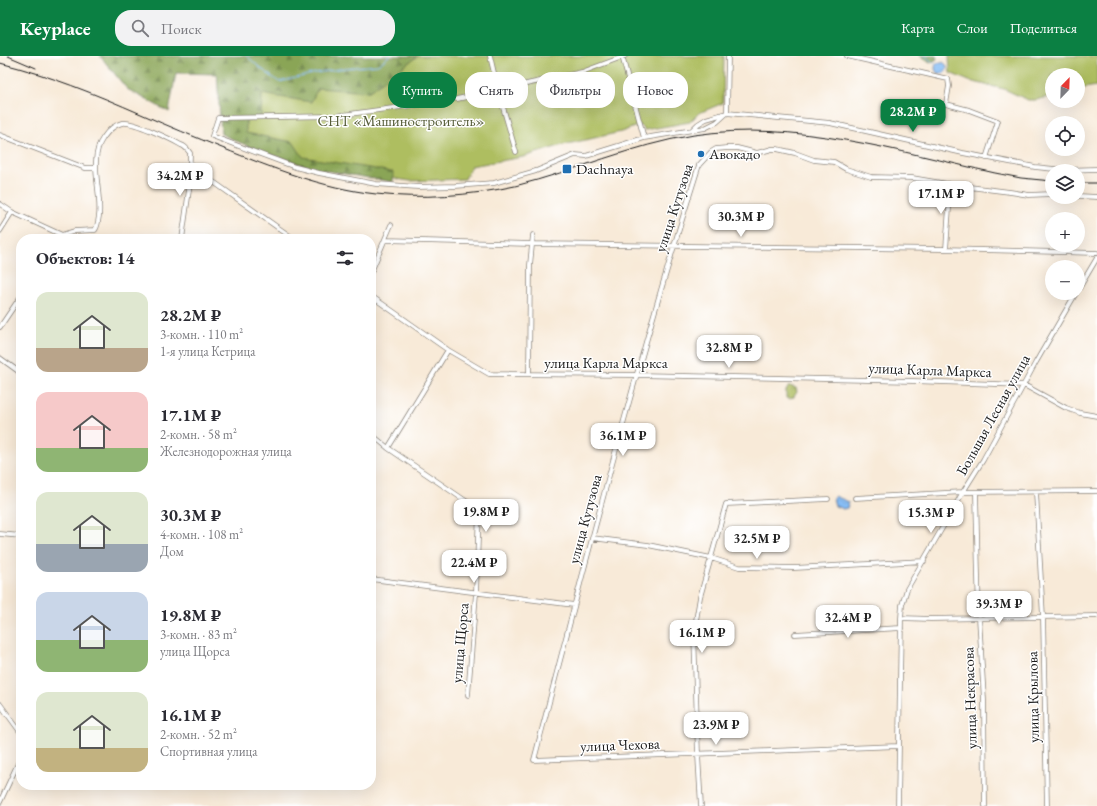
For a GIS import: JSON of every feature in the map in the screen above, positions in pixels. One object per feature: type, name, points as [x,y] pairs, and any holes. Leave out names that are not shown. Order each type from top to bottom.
[{"type":"street","points":[[490,56],[494,72]]},
{"type":"street","points":[[528,84],[582,72],[623,56],[644,138]]},
{"type":"street","points":[[727,113],[728,56]]},
{"type":"street","points":[[847,56],[948,79],[949,86],[946,104],[969,110],[998,121],[986,158]]},
{"type":"street","points":[[465,98],[335,116],[218,118],[212,136],[295,167],[376,184],[418,187],[494,183],[536,171],[569,156],[586,156],[644,138],[692,130],[711,125],[727,113]]},
{"type":"street","points":[[503,108],[516,152]]},
{"type":"street","points":[[692,130],[706,119],[727,113],[830,123],[986,158],[1035,167],[1064,170],[1097,169]]},
{"type":"street","points":[[65,234],[75,231],[95,230],[100,205],[96,154],[102,139],[115,126],[122,123],[132,123],[183,145],[190,153],[189,190],[183,234]]},
{"type":"street","points":[[0,135],[85,168],[96,168]]},
{"type":"street","name":"улица Кутузова","points":[[534,760],[574,605],[637,375],[699,164],[711,152],[727,148],[757,153],[777,149],[795,153],[814,160],[834,162],[844,168],[864,175],[912,178],[952,185]]},
{"type":"street","points":[[190,168],[215,183],[287,234]]},
{"type":"street","points":[[946,249],[952,185],[1029,195],[1045,194]]},
{"type":"street","points":[[1085,196],[1097,197]]},
{"type":"street","points":[[0,204],[12,212],[60,234]]},
{"type":"street","points":[[0,231],[12,212]]},
{"type":"street","points":[[376,261],[391,225]]},
{"type":"street","points":[[529,374],[533,234]]},
{"type":"street","points":[[385,240],[532,244],[946,249],[1097,254]]},
{"type":"street","points":[[1085,278],[1097,258]]},
{"type":"street","name":"улица Карла Маркса","points":[[376,300],[448,350],[490,374],[637,375],[1024,385],[1066,408],[1080,413],[1097,416]]},
{"type":"street","name":"Большая Лесная улица","points":[[898,806],[901,618],[902,605],[907,589],[983,460],[1072,300]]},
{"type":"street","points":[[0,327],[16,303]]},
{"type":"street","points":[[388,448],[448,350]]},
{"type":"street","points":[[0,358],[16,370]]},
{"type":"street","name":"улица Щорса","points":[[376,438],[388,448],[479,510],[476,593],[468,695]]},
{"type":"street","points":[[855,498],[963,492],[1097,491]]},
{"type":"street","name":"улица Крылова","points":[[1036,492],[1043,617],[1047,806]]},
{"type":"street","name":"улица Некрасова","points":[[976,493],[978,617],[984,700],[985,806]]},
{"type":"street","points":[[701,806],[694,632],[700,597],[726,504],[828,499]]},
{"type":"street","points":[[0,534],[16,536]]},
{"type":"street","points":[[592,538],[648,545],[710,558],[739,567],[794,568],[924,561]]},
{"type":"street","points":[[376,580],[574,605]]},
{"type":"street","points":[[901,618],[931,619],[1097,616]]},
{"type":"street","points":[[795,634],[901,628]]},
{"type":"street","points":[[0,704],[16,726]]},
{"type":"street","name":"улица Чехова","points":[[534,760],[698,755],[898,746]]},
{"type":"street","points":[[0,802],[16,768]]},
{"type":"green space","points":[[100,56],[418,56],[396,72],[388,72],[388,78],[368,92],[318,88],[311,102],[262,94],[261,117],[246,120],[246,133],[293,142],[303,157],[393,172],[393,182],[321,170],[257,150],[221,134],[217,74],[176,73],[169,112],[127,89]]},
{"type":"green space","name":"СНТ «Машиностроитель»","points":[[414,56],[724,56],[723,103],[699,113],[690,122],[645,130],[640,125],[621,132],[563,145],[523,157],[471,166],[465,179],[410,181],[298,164],[240,141],[233,79]]},
{"type":"green space","points":[[920,56],[936,56],[937,59],[930,63]]},
{"type":"green space","points":[[949,56],[1097,56],[1097,86],[1085,88],[1085,68],[1045,68],[1045,98],[1036,100],[1028,100],[1004,89],[969,81],[950,73]]},
{"type":"green space","points":[[789,386],[796,388],[797,392],[793,398],[789,399],[786,398],[786,391]]},
{"type":"water","points":[[939,62],[943,62],[947,68],[943,74],[939,74],[935,70],[935,66]]},
{"type":"water","points":[[835,496],[849,502],[847,508],[843,509],[835,506],[833,498]]},
{"type":"waterway","points":[[247,56],[279,82],[345,68],[378,65],[389,56]]},
{"type":"waterway","points":[[925,56],[935,64]]},
{"type":"railway","points":[[8,56],[36,68]]},
{"type":"railway","points":[[0,63],[36,73],[106,99],[278,170],[336,187],[393,196],[446,196],[515,186],[671,139],[732,131],[770,132],[846,140],[995,173],[1045,180]]},
{"type":"railway","points":[[1085,183],[1097,183]]},
{"type":"place","name":"Авокадо","points":[[701,154]]},
{"type":"place","name":"Dachnaya","points":[[567,169]]}]
